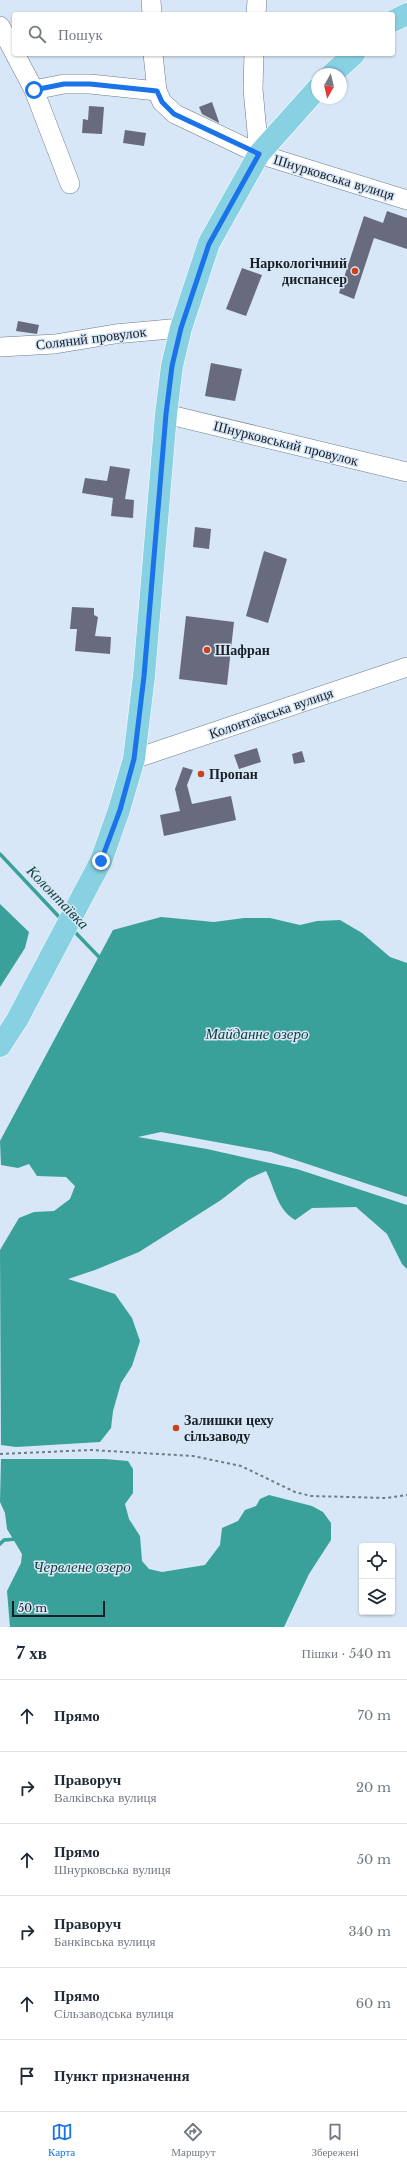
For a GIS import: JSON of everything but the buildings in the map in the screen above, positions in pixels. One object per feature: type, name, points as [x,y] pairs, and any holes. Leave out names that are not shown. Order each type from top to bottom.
[{"type":"main road","points":[[395,20],[407,14]]},
{"type":"main road","points":[[339,68],[352,56]]},
{"type":"main road","points":[[0,1046],[17,1020],[52,958],[101,861],[120,810],[134,759],[144,676],[166,414],[172,366],[181,328],[209,244],[259,154],[311,96]]},
{"type":"street","points":[[151,0],[152,12]]},
{"type":"street","points":[[256,12],[257,0]]},
{"type":"street","points":[[0,26],[12,49]]},
{"type":"street","points":[[16,56],[34,90],[70,184]]},
{"type":"street","points":[[34,90],[64,84],[90,84],[157,91],[153,56]]},
{"type":"street","points":[[254,56],[253,89],[259,154]]},
{"type":"street","name":"Шнурковська вулиця","points":[[157,91],[162,102],[174,114],[259,154],[407,200]]},
{"type":"street","name":"Соляний провулок","points":[[0,347],[55,344],[115,334],[181,328]]},
{"type":"street","name":"Шнурковський провулок","points":[[166,414],[407,472]]},
{"type":"street","name":"Колонтаївська вулиця","points":[[134,759],[407,667]]},
{"type":"path","points":[[0,1454],[91,1450],[193,1456],[242,1466],[295,1492],[311,1496],[386,1498],[407,1495]]},
{"type":"water","points":[[0,904],[29,932],[25,948],[0,987]]},
{"type":"water","name":"Майданне озеро","points":[[161,917],[214,922],[244,918],[270,918],[300,925],[317,921],[340,920],[362,933],[390,957],[407,963],[407,1197],[271,1152],[161,1132],[138,1137],[207,1149],[297,1169],[407,1205],[407,1269],[402,1264],[387,1234],[356,1207],[312,1208],[295,1220],[280,1204],[266,1171],[248,1179],[221,1200],[139,1252],[68,1279],[115,1294],[132,1318],[140,1341],[132,1366],[121,1383],[113,1411],[111,1428],[100,1442],[16,1447],[1,1445],[0,1250],[19,1218],[34,1212],[54,1211],[70,1199],[75,1186],[66,1177],[37,1176],[29,1164],[18,1168],[1,1165],[0,1141],[113,930]]},
{"type":"water","name":"Червлене озеро","points":[[1,1459],[105,1459],[128,1461],[133,1469],[133,1493],[125,1504],[129,1519],[140,1536],[142,1561],[149,1569],[162,1572],[205,1565],[220,1545],[222,1528],[238,1521],[245,1510],[256,1506],[260,1499],[269,1495],[312,1506],[323,1512],[331,1523],[331,1540],[309,1574],[284,1627],[10,1627],[7,1591],[21,1563],[22,1554],[7,1529],[5,1513],[0,1502]]},
{"type":"waterway","name":"Колонтаївка","points":[[0,854],[61,919]]},
{"type":"waterway","name":"Колонтаївка","points":[[73,930],[99,957],[100,961]]},
{"type":"waterway","points":[[0,1544],[4,1540],[17,1539]]},
{"type":"place","name":"Наркологічний диспансер","points":[[355,271]]},
{"type":"place","name":"Шафран","points":[[207,650]]},
{"type":"place","name":"Пропан","points":[[201,774]]},
{"type":"place","name":"Залишки цеху сільзаводу","points":[[176,1428]]},
{"type":"route","points":[[34,90],[64,84],[90,84],[157,91],[162,102],[174,114],[259,154],[209,244],[181,328],[172,366],[166,414],[144,676],[134,759],[120,810],[101,861]]}]
